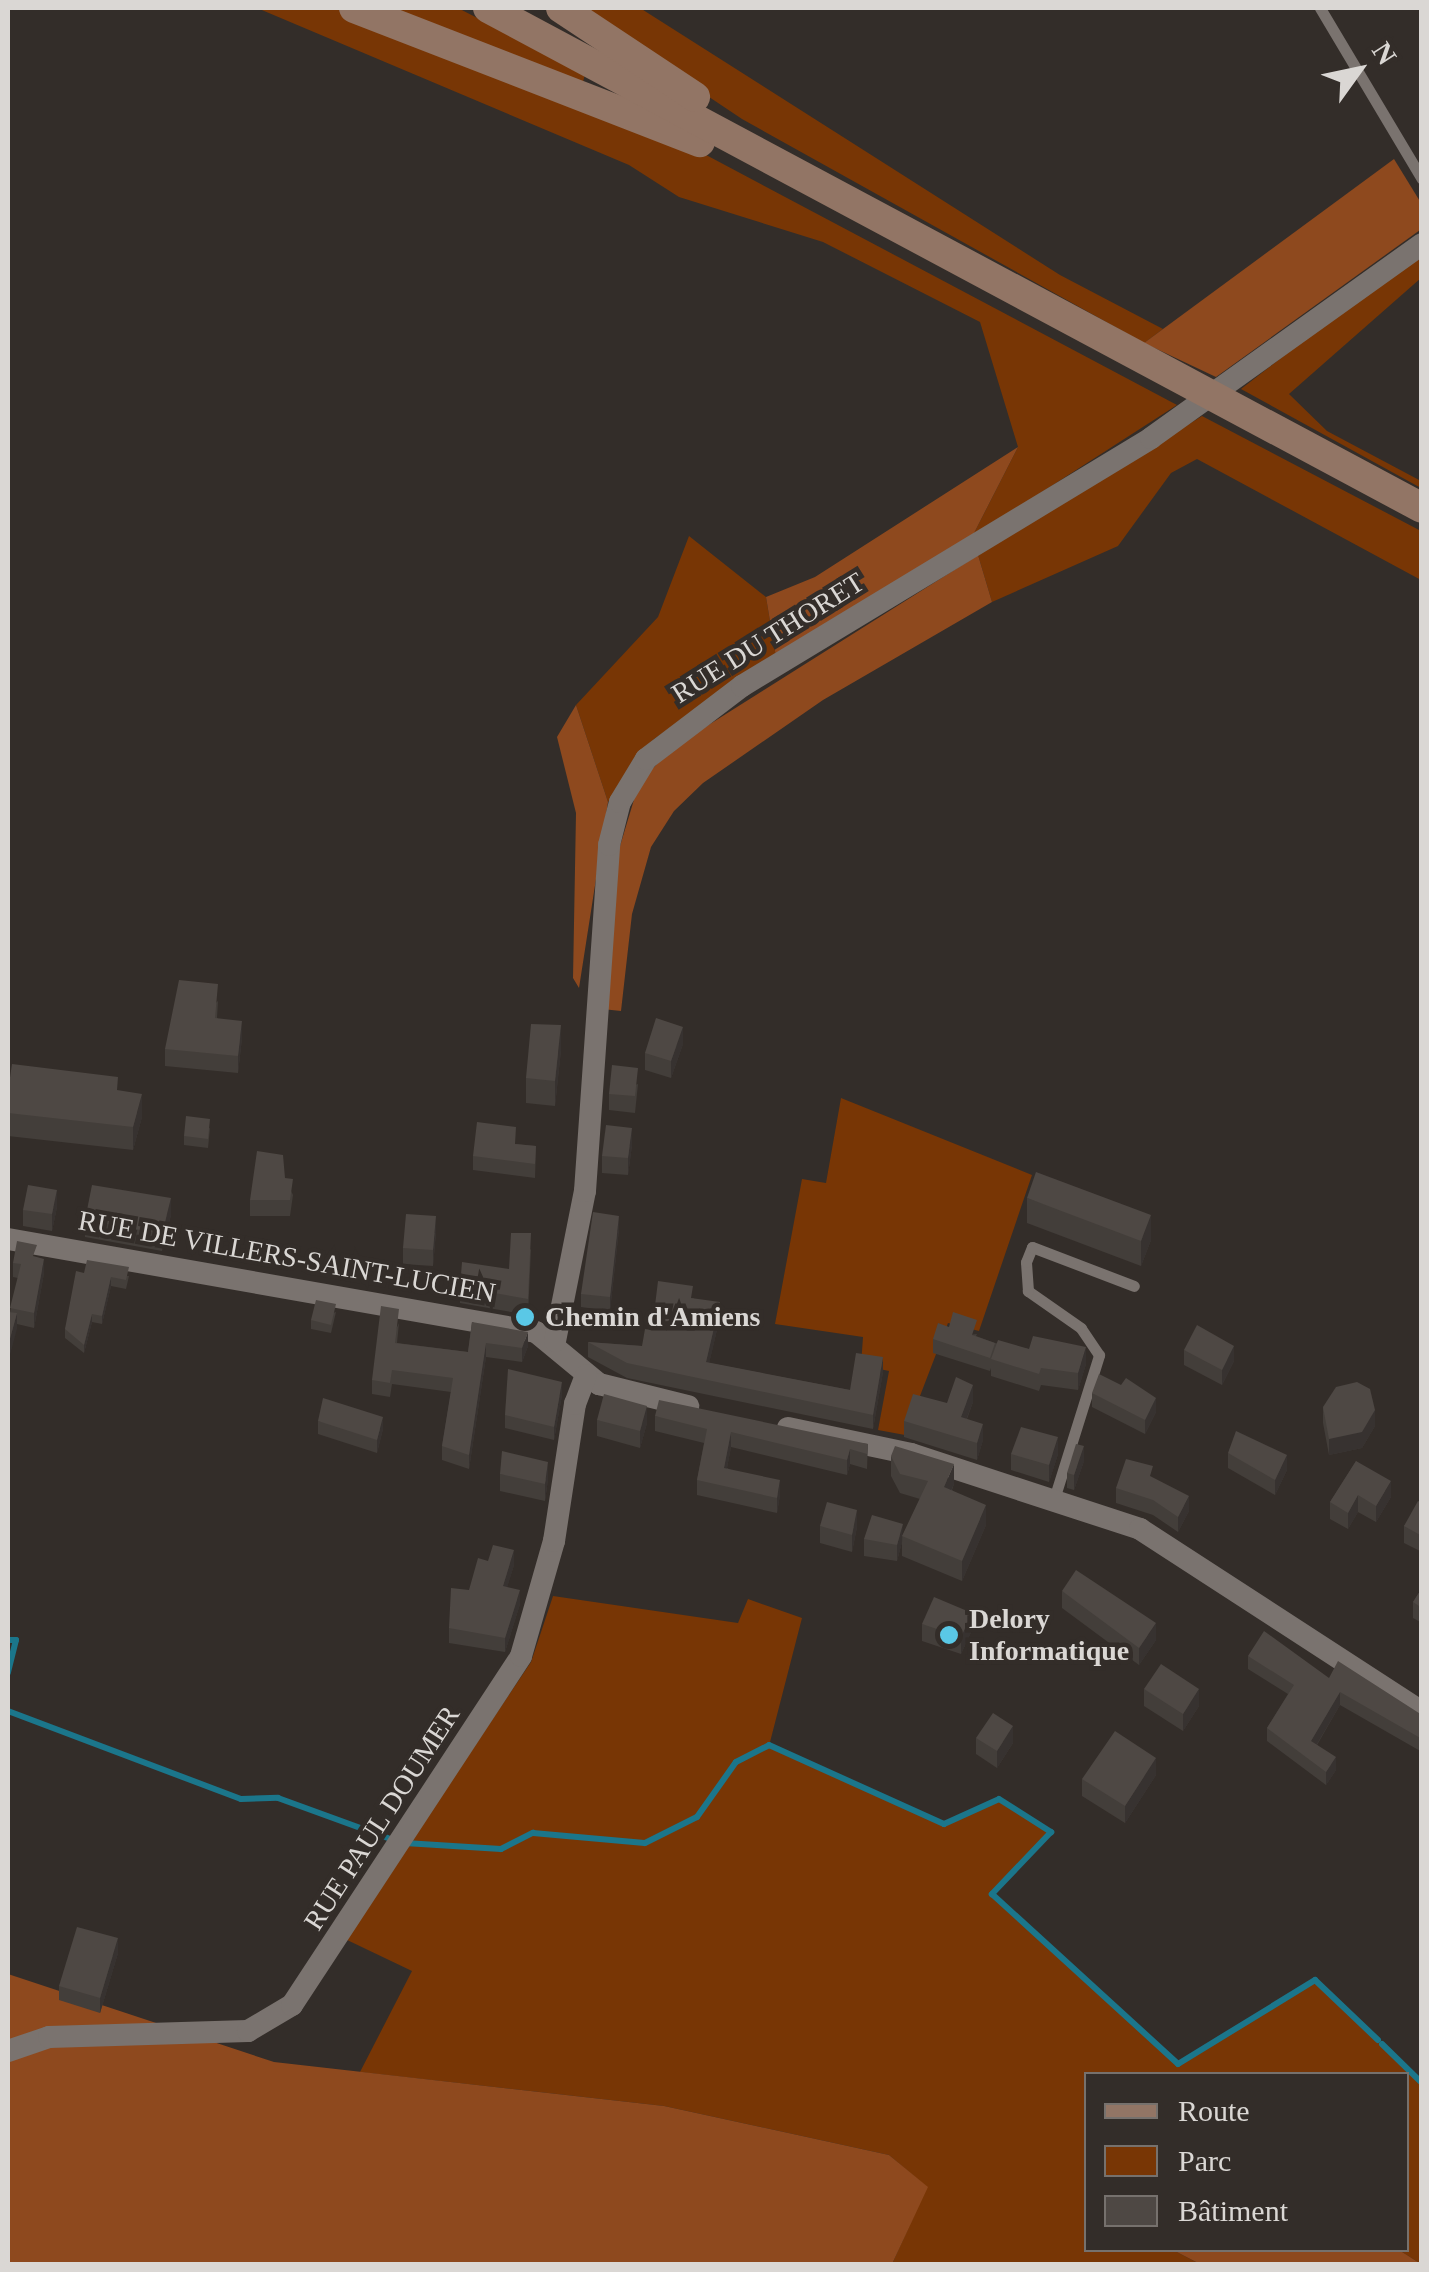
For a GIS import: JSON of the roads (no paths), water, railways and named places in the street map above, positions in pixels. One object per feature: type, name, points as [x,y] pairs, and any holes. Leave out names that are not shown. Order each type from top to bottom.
[{"type":"main road","points":[[354,8],[645,117],[806,194],[931,244]]},
{"type":"main road","points":[[488,8],[1422,508]]},
{"type":"main road","points":[[561,8],[931,244]]},
{"type":"street","name":"RUE DU THORET","points":[[555,1342],[571,1286],[585,1190],[609,845],[620,802],[646,759],[742,686],[1170,425],[1422,244]]},
{"type":"street","name":"RUE DE VILLERS-SAINT-LUCIEN","points":[[8,1239],[509,1326],[555,1342],[586,1375],[623,1392],[718,1413]]},
{"type":"street","name":"RUE PAUL DOUMER","points":[[8,2051],[49,2037],[248,2032],[292,2005],[521,1656],[554,1540],[575,1404],[586,1375]]},
{"type":"street","points":[[756,1421],[911,1454],[1054,1499],[1169,1543],[1422,1712]]},
{"type":"lane","points":[[1320,8],[1422,179]]},
{"type":"lane","points":[[1054,1499],[1099,1354],[1081,1328],[1028,1291],[1026,1262],[1032,1247],[1134,1286]]},
{"type":"waterway","points":[[8,1640],[16,1640],[8,1673]]},
{"type":"waterway","points":[[8,1711],[241,1799],[278,1798],[388,1838]]},
{"type":"waterway","points":[[405,1843],[501,1849],[533,1833],[645,1843],[697,1817],[736,1762],[769,1745],[944,1824],[999,1799],[1051,1832],[992,1894],[1178,2064],[1315,1980],[1378,2040]]},
{"type":"waterway","points":[[1382,2044],[1422,2083]]},
{"type":"place","name":"Chemin d'Amiens","points":[[525,1317]]},
{"type":"place","name":"Delory Informatique","points":[[949,1635]]}]
